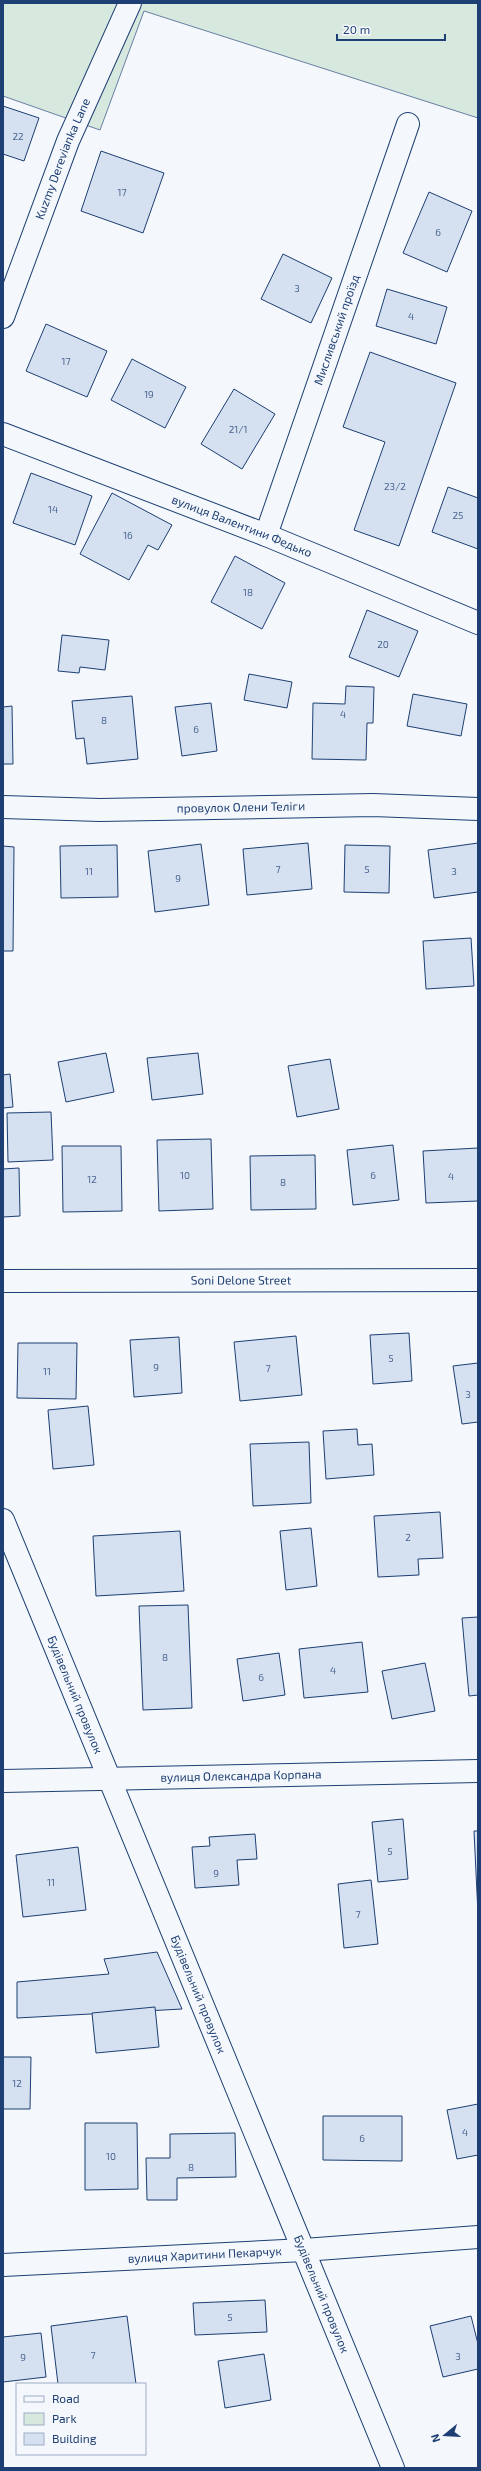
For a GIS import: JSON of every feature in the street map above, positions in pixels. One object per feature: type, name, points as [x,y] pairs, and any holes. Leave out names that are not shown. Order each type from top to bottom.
[{"type":"street","name":"Kuzmy Derevianka Lane","points":[[3,317],[68,141],[130,3]]},
{"type":"street","name":"Мисливський проїзд","points":[[266,535],[408,124]]},
{"type":"street","name":"вулиця Валентини Федько","points":[[3,434],[266,535],[478,623]]},
{"type":"street","name":"провулок Олени Теліги","points":[[3,807],[100,810],[373,805],[478,809]]},
{"type":"street","name":"Soni Delone Street","points":[[3,1281],[478,1280]]},
{"type":"street","name":"Будівельний провулок","points":[[3,1520],[393,2468]]},
{"type":"street","name":"вулиця Олександра Корпана","points":[[3,1781],[478,1771]]},
{"type":"street","name":"вулиця Харитини Пекарчук","points":[[3,2265],[304,2250],[478,2237]]},
{"type":"green space","points":[[3,3],[478,3],[478,118],[144,11],[100,130],[3,96]]},
{"type":"building","points":[[3,106],[39,118],[24,161],[3,154]]},
{"type":"building","points":[[101,151],[164,173],[143,233],[81,211]]},
{"type":"building","points":[[429,192],[472,211],[447,272],[403,253]]},
{"type":"building","points":[[283,254],[332,278],[311,323],[261,299]]},
{"type":"building","points":[[387,289],[447,307],[436,344],[376,326]]},
{"type":"building","points":[[46,324],[107,351],[87,397],[26,371]]},
{"type":"building","points":[[370,352],[456,383],[399,546],[354,530],[385,442],[343,427]]},
{"type":"building","points":[[132,359],[186,387],[165,428],[111,400]]},
{"type":"building","points":[[234,389],[275,414],[242,469],[201,444]]},
{"type":"building","points":[[31,473],[92,496],[75,545],[13,523]]},
{"type":"building","points":[[448,487],[478,498],[478,549],[432,532]]},
{"type":"building","points":[[112,493],[172,525],[158,550],[148,545],[129,580],[80,554]]},
{"type":"building","points":[[235,556],[285,583],[262,629],[211,602]]},
{"type":"building","points":[[367,610],[418,631],[399,677],[349,657]]},
{"type":"building","points":[[62,635],[109,640],[105,670],[80,667],[79,673],[58,671]]},
{"type":"building","points":[[249,674],[292,682],[287,708],[244,700]]},
{"type":"building","points":[[346,686],[374,687],[373,723],[367,723],[366,760],[312,759],[313,703],[345,704]]},
{"type":"building","points":[[413,694],[467,704],[461,736],[407,726]]},
{"type":"building","points":[[132,696],[138,759],[87,764],[84,738],[76,739],[72,701]]},
{"type":"building","points":[[211,703],[217,751],[182,756],[175,707]]},
{"type":"building","points":[[12,706],[13,764],[3,764],[3,707]]},
{"type":"building","points":[[308,843],[312,889],[247,895],[243,849]]},
{"type":"building","points":[[478,843],[478,892],[434,898],[428,850]]},
{"type":"building","points":[[201,844],[209,905],[155,912],[148,851]]},
{"type":"building","points":[[117,845],[118,897],[61,898],[60,846]]},
{"type":"building","points":[[345,845],[390,846],[389,893],[344,892]]},
{"type":"building","points":[[3,846],[14,847],[13,951],[3,951]]},
{"type":"building","points":[[471,938],[474,986],[426,989],[423,941]]},
{"type":"building","points":[[106,1053],[114,1092],[66,1102],[58,1062]]},
{"type":"building","points":[[198,1053],[203,1094],[152,1100],[147,1058]]},
{"type":"building","points":[[330,1059],[339,1109],[297,1117],[288,1066]]},
{"type":"building","points":[[10,1074],[13,1107],[3,1108],[3,1075]]},
{"type":"building","points":[[51,1112],[53,1160],[8,1162],[7,1113]]},
{"type":"building","points":[[211,1139],[213,1209],[159,1211],[157,1140]]},
{"type":"building","points":[[393,1145],[399,1200],[353,1205],[347,1150]]},
{"type":"building","points":[[62,1146],[121,1146],[122,1211],[63,1212]]},
{"type":"building","points":[[478,1148],[478,1201],[426,1203],[423,1151]]},
{"type":"building","points":[[315,1155],[316,1209],[251,1210],[250,1156]]},
{"type":"building","points":[[19,1168],[20,1216],[3,1217],[3,1169]]},
{"type":"building","points":[[409,1333],[412,1381],[373,1384],[370,1335]]},
{"type":"building","points":[[296,1336],[302,1395],[240,1401],[234,1342]]},
{"type":"building","points":[[179,1337],[182,1393],[134,1397],[130,1340]]},
{"type":"building","points":[[18,1343],[77,1343],[76,1399],[17,1398]]},
{"type":"building","points":[[478,1363],[478,1422],[462,1424],[453,1366]]},
{"type":"building","points":[[88,1406],[94,1465],[53,1469],[48,1410]]},
{"type":"building","points":[[357,1429],[358,1445],[372,1444],[374,1475],[326,1479],[323,1431]]},
{"type":"building","points":[[309,1442],[311,1503],[253,1506],[250,1444]]},
{"type":"building","points":[[440,1512],[443,1558],[418,1559],[419,1575],[378,1577],[374,1516]]},
{"type":"building","points":[[311,1528],[317,1586],[286,1590],[280,1531]]},
{"type":"building","points":[[180,1531],[184,1591],[96,1596],[93,1536]]},
{"type":"building","points":[[188,1605],[192,1708],[143,1710],[139,1606]]},
{"type":"building","points":[[478,1617],[478,1695],[469,1696],[462,1618]]},
{"type":"building","points":[[362,1642],[368,1692],[304,1698],[299,1649]]},
{"type":"building","points":[[279,1653],[285,1695],[243,1701],[237,1659]]},
{"type":"building","points":[[425,1663],[435,1711],[392,1719],[382,1671]]},
{"type":"building","points":[[403,1819],[408,1879],[378,1882],[372,1822]]},
{"type":"building","points":[[474,1831],[478,1831],[478,1914]]},
{"type":"building","points":[[255,1834],[257,1859],[237,1860],[239,1885],[195,1888],[192,1847],[210,1846],[209,1837]]},
{"type":"building","points":[[78,1847],[86,1910],[23,1917],[16,1855]]},
{"type":"building","points":[[371,1880],[378,1944],[344,1948],[338,1884]]},
{"type":"building","points":[[157,1952],[182,2009],[17,2018],[17,1982],[109,1974],[104,1959]]},
{"type":"building","points":[[155,2007],[159,2047],[96,2053],[92,2013]]},
{"type":"building","points":[[3,2057],[31,2057],[30,2109],[3,2109]]},
{"type":"building","points":[[478,2104],[478,2155],[457,2159],[447,2110]]},
{"type":"building","points":[[323,2116],[402,2116],[402,2161],[323,2160]]},
{"type":"building","points":[[85,2123],[137,2123],[138,2189],[85,2190]]},
{"type":"building","points":[[235,2133],[236,2177],[177,2178],[177,2200],[147,2200],[146,2158],[170,2158],[170,2134]]},
{"type":"building","points":[[265,2300],[267,2332],[195,2335],[193,2303]]},
{"type":"building","points":[[127,2316],[136,2383],[58,2383],[51,2326]]},
{"type":"building","points":[[471,2316],[478,2344],[478,2369],[443,2377],[430,2326]]},
{"type":"building","points":[[41,2333],[46,2377],[3,2382],[3,2337]]},
{"type":"building","points":[[264,2354],[271,2400],[225,2408],[218,2361]]}]
